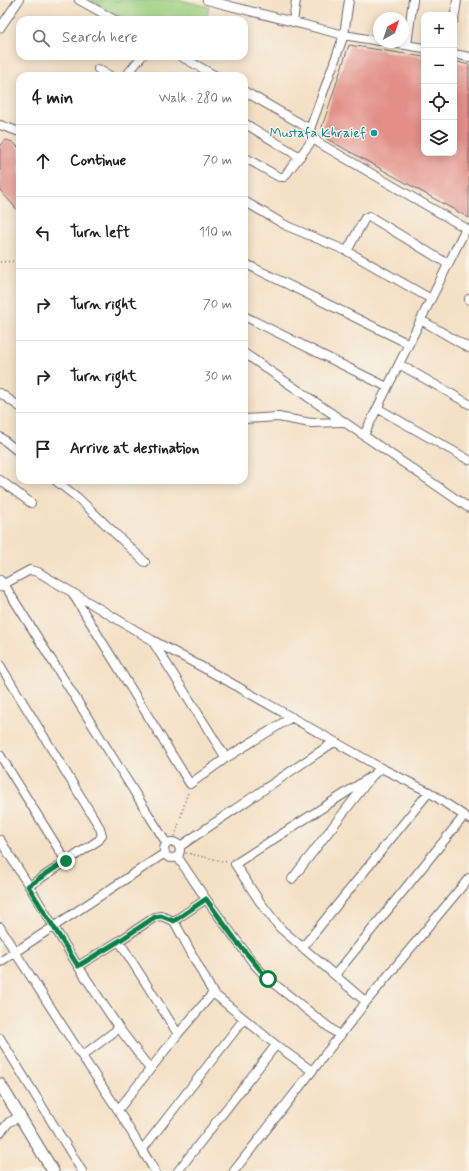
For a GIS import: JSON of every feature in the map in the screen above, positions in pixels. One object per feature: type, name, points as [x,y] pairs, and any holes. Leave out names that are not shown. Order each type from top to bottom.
[{"type":"street","points":[[0,28],[19,0]]},
{"type":"street","points":[[79,0],[108,16]]},
{"type":"street","points":[[207,0],[344,35],[373,40]]},
{"type":"street","points":[[310,129],[344,35],[349,0]]},
{"type":"street","points":[[409,26],[413,0]]},
{"type":"street","points":[[455,12],[457,0]]},
{"type":"street","points":[[293,22],[294,2]]},
{"type":"street","points":[[409,46],[421,48]]},
{"type":"street","points":[[457,55],[469,57]]},
{"type":"street","points":[[129,72],[139,60]]},
{"type":"street","points":[[186,60],[204,72]]},
{"type":"street","points":[[98,69],[103,72]]},
{"type":"street","points":[[248,93],[310,129],[314,138],[319,143],[468,229],[448,264],[364,436]]},
{"type":"street","points":[[248,126],[300,157]]},
{"type":"street","points":[[2,129],[16,131]]},
{"type":"street","points":[[248,158],[279,177],[284,177],[314,138]]},
{"type":"street","points":[[248,203],[287,226],[347,251],[431,299]]},
{"type":"street","points":[[347,251],[365,218],[369,216],[448,264]]},
{"type":"street","points":[[248,265],[409,344]]},
{"type":"street","points":[[248,318],[387,388]]},
{"type":"street","points":[[420,320],[469,348]]},
{"type":"street","points":[[248,357],[469,508]]},
{"type":"street","points":[[399,364],[469,404]]},
{"type":"street","points":[[0,393],[16,404]]},
{"type":"street","points":[[377,408],[469,460]]},
{"type":"street","points":[[248,419],[278,417],[311,423],[342,422]]},
{"type":"street","points":[[0,437],[16,450]]},
{"type":"street","points":[[0,480],[31,503]]},
{"type":"street","points":[[59,484],[78,498],[145,562]]},
{"type":"street","points":[[335,975],[467,818],[429,792],[381,768],[152,640],[38,572],[30,570],[1,584],[175,848],[206,899],[237,942],[268,979],[340,1036]]},
{"type":"street","points":[[73,594],[190,784],[226,758],[292,717]]},
{"type":"street","points":[[152,640],[226,758]]},
{"type":"street","points":[[0,665],[100,828],[102,835],[99,840],[28,886]]},
{"type":"street","points":[[175,848],[164,848],[165,853],[170,858],[175,848],[334,742]]},
{"type":"street","points":[[0,754],[66,861]]},
{"type":"street","points":[[366,1002],[280,928],[234,864],[372,776],[381,768]]},
{"type":"street","points":[[292,879],[372,776]]},
{"type":"street","points":[[302,948],[429,792]]},
{"type":"street","points":[[0,840],[78,966],[150,1069]]},
{"type":"street","points":[[0,962],[165,853]]},
{"type":"street","points":[[234,1171],[366,1002],[469,878]]},
{"type":"street","points":[[174,921],[206,899]]},
{"type":"street","points":[[78,966],[155,917],[161,916],[174,921],[214,993],[276,1045],[312,1071]]},
{"type":"street","points":[[0,927],[14,952],[118,1110],[155,1171]]},
{"type":"street","points":[[119,941],[178,1034]]},
{"type":"street","points":[[118,1110],[178,1034],[214,993]]},
{"type":"street","points":[[142,1150],[244,1019]]},
{"type":"street","points":[[82,1056],[120,1028]]},
{"type":"street","points":[[0,1038],[82,1171]]},
{"type":"street","points":[[178,1171],[276,1045]]},
{"type":"street","points":[[0,1084],[53,1171]]},
{"type":"street","points":[[0,1133],[9,1122],[20,1117]]},
{"type":"path","points":[[0,262],[16,261]]},
{"type":"path","points":[[190,784],[175,848],[234,864]]},
{"type":"green space","points":[[90,0],[181,0],[209,7],[207,16],[119,16]]},
{"type":"building","name":"Mustafa Khraief","points":[[349,45],[421,57],[421,156],[457,156],[457,62],[469,65],[469,218],[327,139],[322,127]]},
{"type":"building","points":[[6,140],[13,142],[16,145],[16,208],[0,190],[0,145]]},
{"type":"place","name":"Mustafa Khraief","points":[[374,133]]},
{"type":"route","points":[[66,861],[28,886],[78,966],[155,917],[161,916],[174,921],[206,899],[254,964],[268,979]]}]
